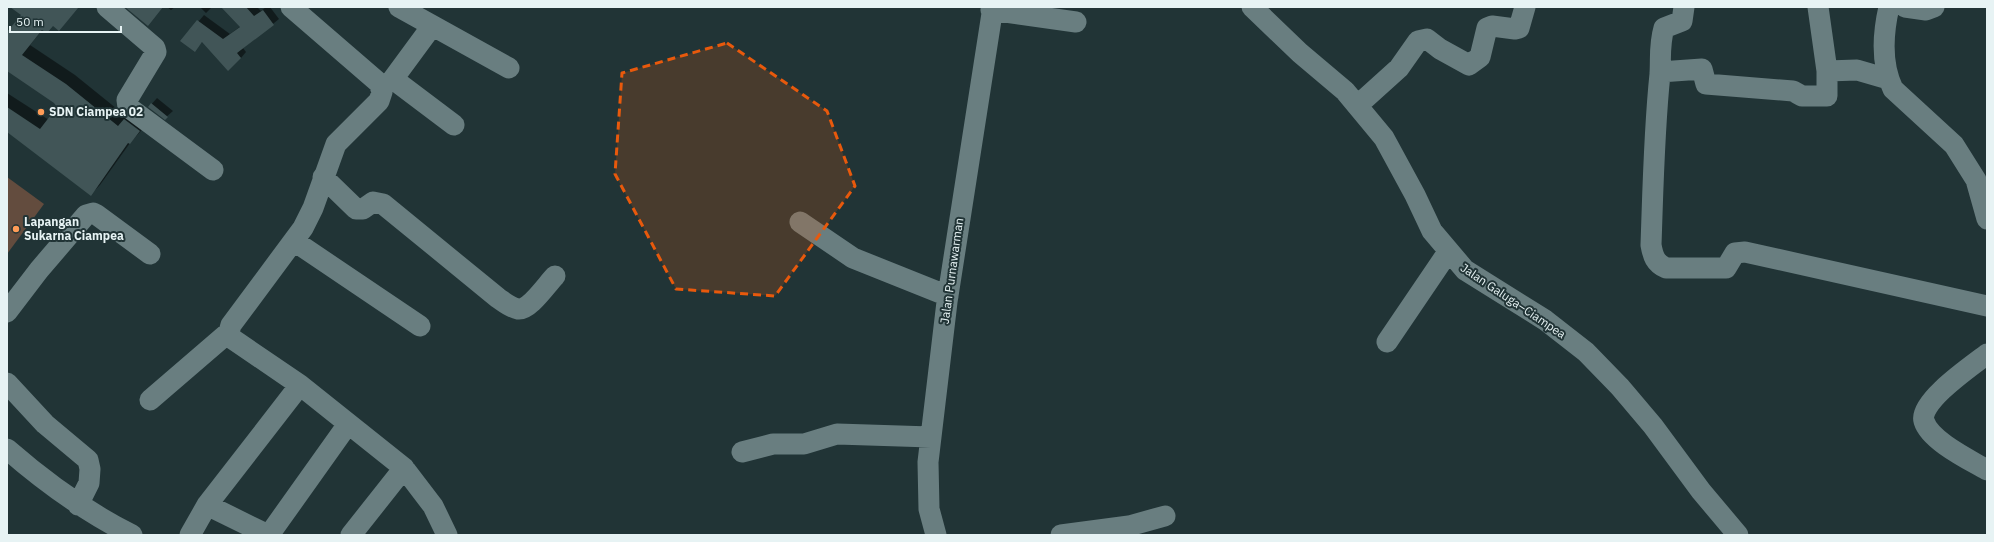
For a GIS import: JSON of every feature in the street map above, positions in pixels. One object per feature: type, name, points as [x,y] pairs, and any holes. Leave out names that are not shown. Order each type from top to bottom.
[{"type":"street","points":[[107,7],[155,48],[156,52],[127,100],[128,107],[213,170]]},
{"type":"street","points":[[150,400],[229,332],[231,325],[303,228],[313,208],[336,144],[378,101],[382,92],[379,84],[291,7]]},
{"type":"street","points":[[399,7],[509,68]]},
{"type":"street","name":"Jalan Galuga–Ciampea","points":[[1252,7],[1300,53],[1345,91],[1384,138],[1416,195],[1432,231],[1448,252],[1465,270],[1545,320],[1586,352],[1620,387],[1653,426],[1701,491],[1738,535]]},
{"type":"street","points":[[1358,106],[1399,68],[1418,41],[1427,39],[1440,49],[1469,65],[1480,57],[1487,28],[1492,26],[1515,30],[1518,28],[1525,7]]},
{"type":"street","points":[[1684,7],[1682,21],[1664,28],[1660,41],[1660,72],[1656,103],[1651,245],[1654,257],[1660,265],[1666,268],[1726,268],[1735,253],[1745,252],[1987,306]]},
{"type":"street","points":[[1660,72],[1702,69],[1706,84],[1793,91],[1802,96],[1827,96],[1827,71],[1818,7]]},
{"type":"street","points":[[1889,7],[1884,61],[1888,79],[1893,89],[1954,144],[1976,180],[1987,219]]},
{"type":"street","points":[[1905,7],[1926,10],[1934,7]]},
{"type":"street","points":[[992,9],[1076,22]]},
{"type":"street","name":"Jalan Purnawarman","points":[[936,535],[929,509],[927,485],[931,437],[948,296],[992,9]]},
{"type":"street","points":[[432,26],[393,78],[454,125]]},
{"type":"street","points":[[1827,71],[1856,70],[1888,79]]},
{"type":"street","points":[[323,177],[356,209],[363,209],[373,202],[383,204],[498,298],[515,309],[524,309],[555,276]]},
{"type":"street","points":[[7,312],[39,270],[86,215],[93,213],[97,215],[150,254]]},
{"type":"street","points":[[800,222],[853,258],[948,296]]},
{"type":"street","points":[[294,241],[420,326]]},
{"type":"street","points":[[1387,342],[1448,252]]},
{"type":"street","points":[[229,332],[231,338],[300,386],[404,468],[433,506],[444,533]]},
{"type":"street","points":[[1987,354],[1953,380],[1925,408],[1924,421],[1930,432],[1941,441],[1957,453],[1987,470]]},
{"type":"street","points":[[7,383],[45,424],[88,460],[90,469],[89,484],[78,505]]},
{"type":"street","points":[[190,535],[207,505],[300,386]]},
{"type":"street","points":[[207,505],[268,535],[348,424]]},
{"type":"street","points":[[742,452],[773,444],[804,444],[837,434],[931,437]]},
{"type":"street","points":[[7,449],[37,475],[78,505],[132,535]]},
{"type":"street","points":[[351,535],[404,468]]},
{"type":"street","points":[[1061,535],[1129,526],[1165,516]]},
{"type":"highlighted area","points":[[727,43],[827,111],[855,186],[775,296],[676,289],[615,174],[622,73]]},
{"type":"shaded area","name":"Lapangan Sukarna Ciampea","points":[[7,177],[44,204],[7,254]]},
{"type":"building","points":[[10,7],[79,7],[59,31],[53,26],[47,33],[42,30],[22,55],[66,84],[118,126],[124,119],[140,131],[130,144],[128,143],[91,196],[7,132],[7,107],[40,129],[57,107],[54,103],[7,71],[7,32],[21,15]]},
{"type":"building","points":[[125,7],[163,7],[148,26]]},
{"type":"building","points":[[221,7],[246,7],[254,16],[263,10],[274,25],[237,53],[241,58],[228,71],[202,42],[195,52],[180,41],[197,20],[223,39],[240,27]]},
{"type":"building","points":[[151,103],[168,117],[165,120],[148,107]]},
{"type":"place","name":"SDN Ciampea 02","points":[[41,112]]},
{"type":"place","name":"Lapangan Sukarna Ciampea","points":[[16,229]]}]
